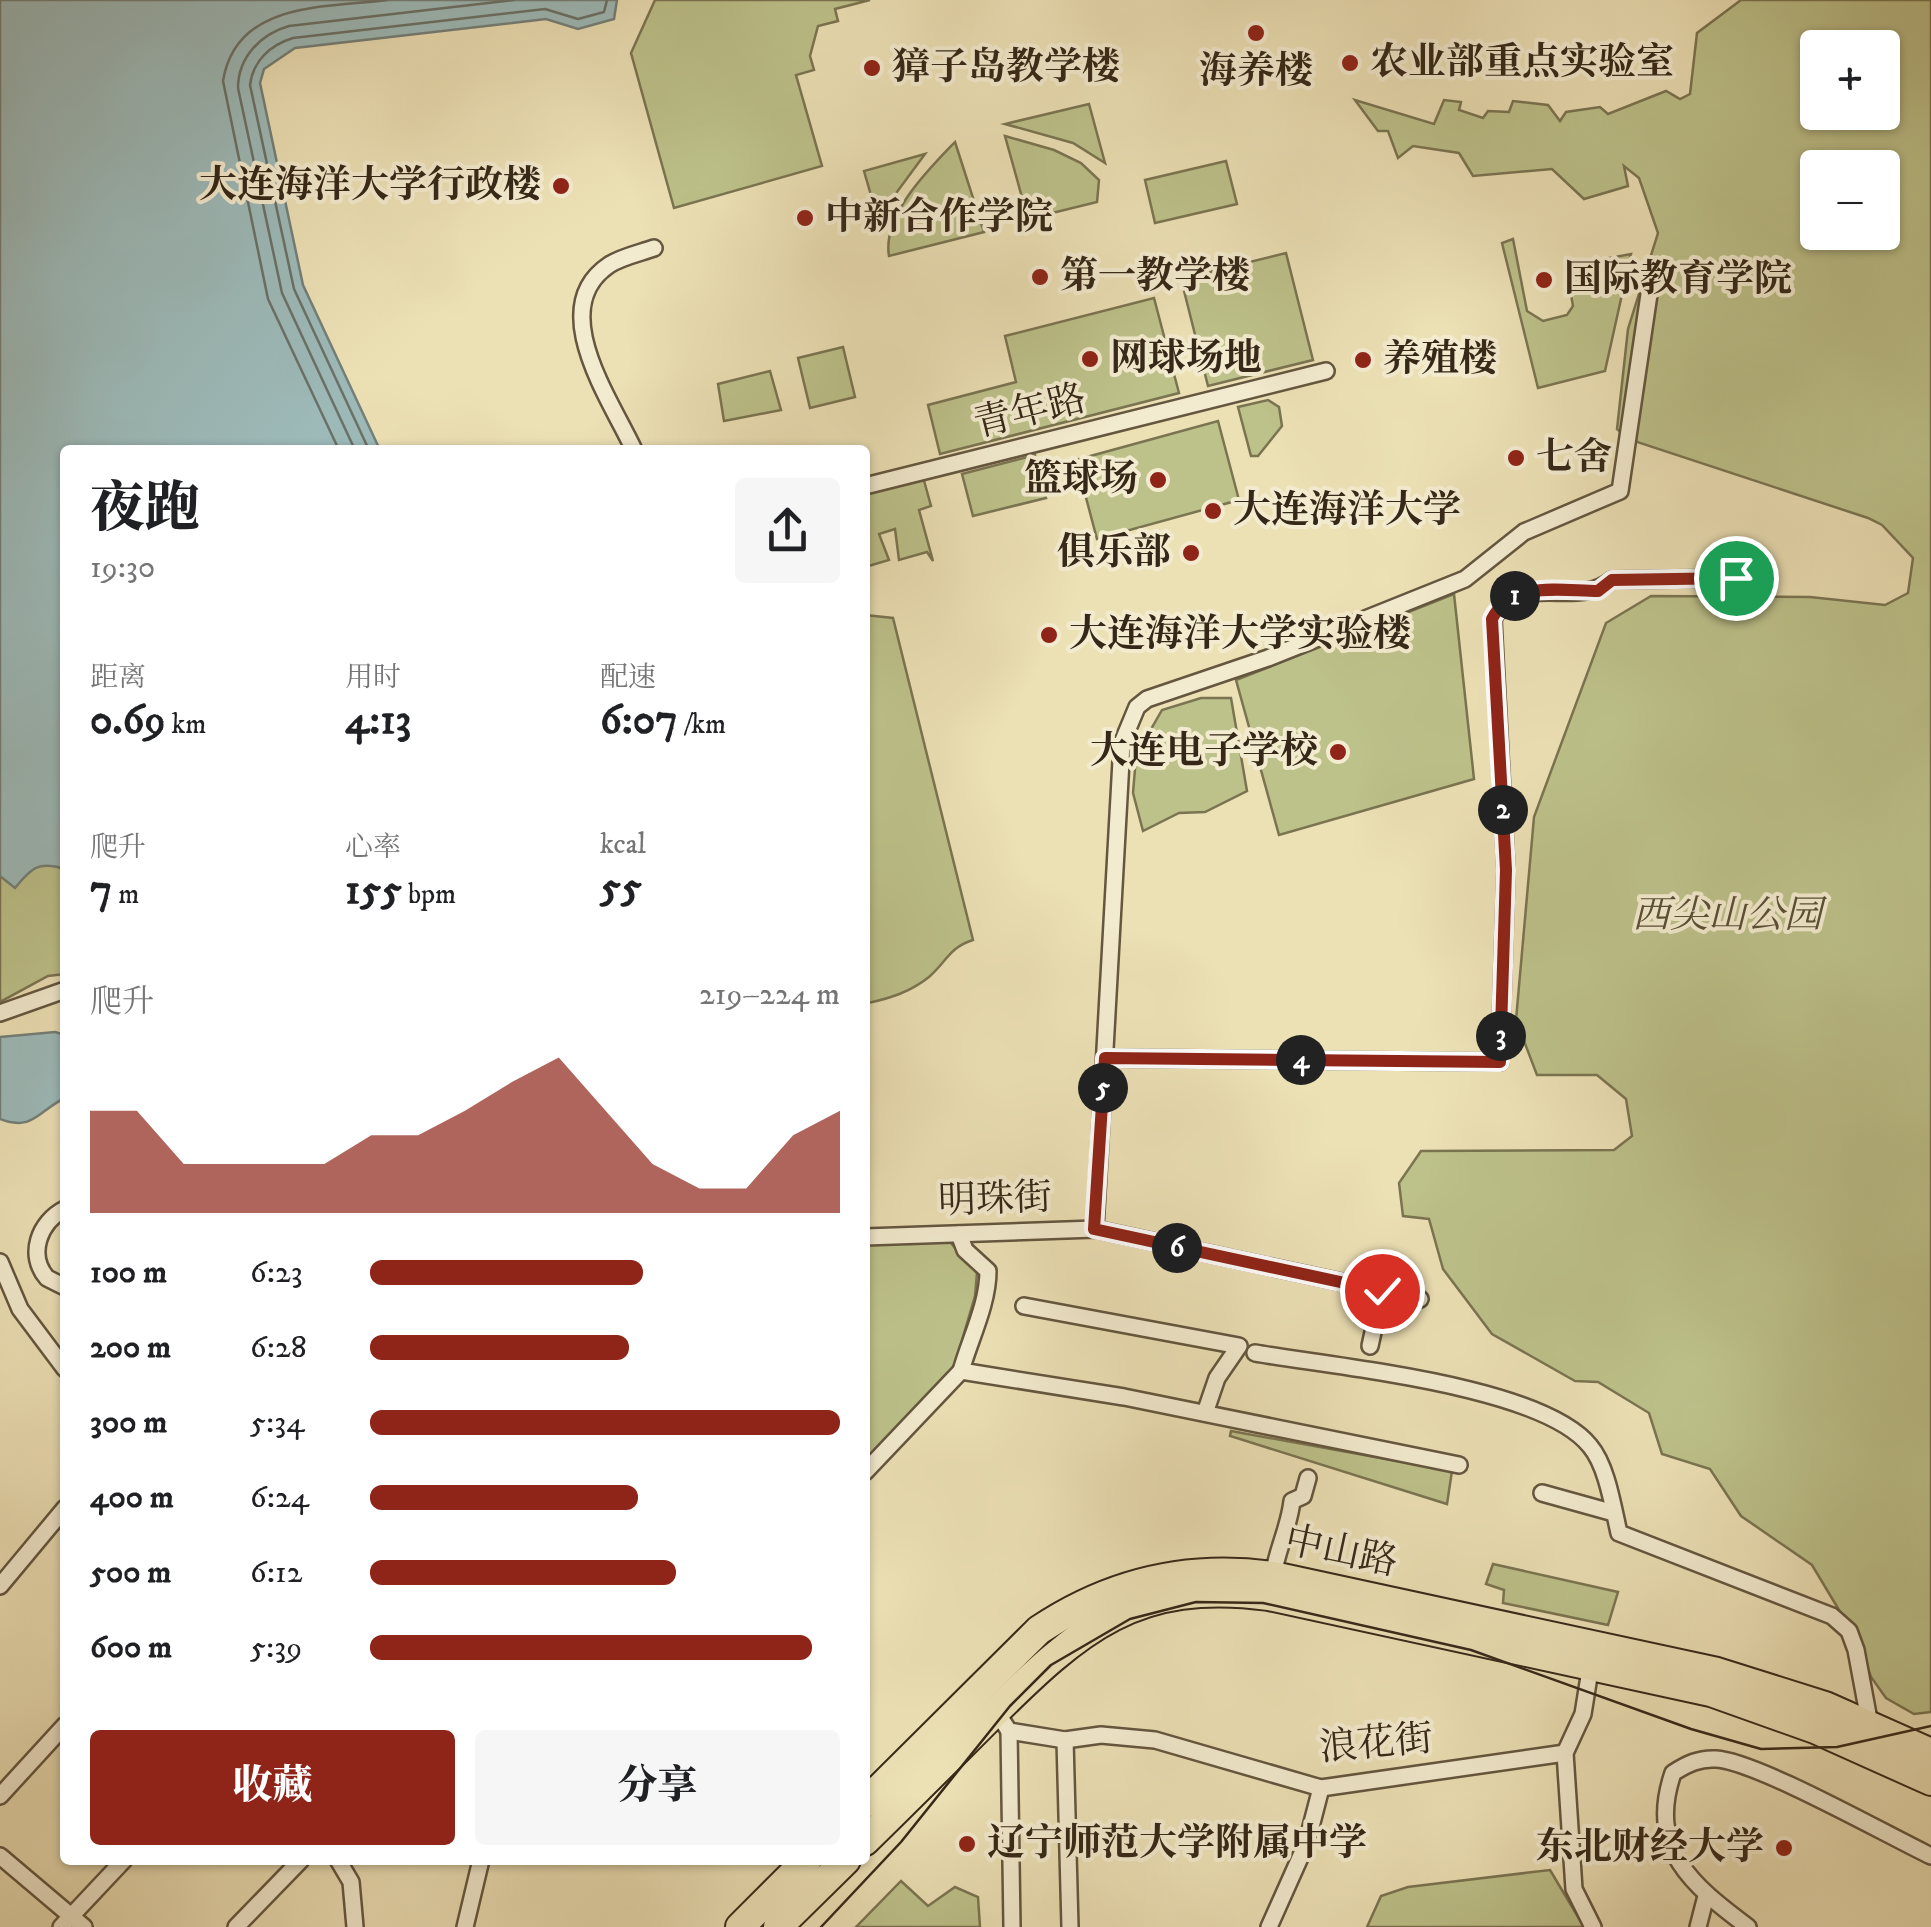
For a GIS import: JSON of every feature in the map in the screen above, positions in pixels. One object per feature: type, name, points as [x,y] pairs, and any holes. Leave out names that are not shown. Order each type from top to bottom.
[{"type":"highway","name":"中山路","points":[[870,1798],[1039,1630],[1065,1612],[1158,1576],[1218,1570],[1272,1576],[1717,1672],[1810,1701],[1865,1737]]},
{"type":"highway","name":"中山路","points":[[870,1835],[1003,1721],[1079,1634],[1136,1607],[1191,1594],[1270,1596],[1591,1664],[1865,1737]]},
{"type":"highway","points":[[1865,1737],[1931,1753]]},
{"type":"highway","points":[[1865,1737],[1931,1781]]},
{"type":"highway","points":[[740,1927],[800,1865]]},
{"type":"highway","points":[[758,1927],[802,1882],[802,1865]]},
{"type":"highway","points":[[778,1927],[841,1865]]},
{"type":"street","points":[[632,445],[582,338],[581,306],[590,284],[610,264],[654,248]]},
{"type":"street","points":[[1094,1229],[1122,743],[1137,707],[1147,699],[1268,658],[1465,579],[1524,532],[1620,490],[1652,274]]},
{"type":"street","name":"青年路","points":[[870,485],[1326,371]]},
{"type":"street","points":[[1105,1058],[1500,1062],[1506,870],[1492,619],[1500,603],[1524,592],[1598,591],[1612,580],[1736,578]]},
{"type":"street","points":[[0,1012],[60,992]]},
{"type":"street","points":[[60,1214],[44,1228],[38,1240],[39,1269],[60,1283]]},
{"type":"street","name":"明珠街","points":[[870,1238],[1094,1229],[1420,1300]]},
{"type":"street","points":[[870,1467],[961,1371],[988,1292],[988,1271],[966,1250],[959,1234]]},
{"type":"street","points":[[0,1262],[20,1309],[60,1362]]},
{"type":"street","points":[[1370,1346],[1382,1291]]},
{"type":"street","points":[[1024,1306],[1239,1346],[1216,1378],[1206,1413]]},
{"type":"street","points":[[1255,1353],[1492,1395],[1557,1419],[1592,1447],[1619,1533],[1832,1616],[1849,1630],[1856,1650],[1865,1737]]},
{"type":"street","points":[[961,1371],[1206,1413],[1459,1466]]},
{"type":"street","points":[[1272,1576],[1278,1544],[1290,1524],[1292,1501],[1303,1496],[1308,1478]]},
{"type":"street","points":[[1542,1493],[1614,1513]]},
{"type":"street","points":[[0,1586],[60,1514]]},
{"type":"street","points":[[1591,1664],[1583,1714],[1565,1753],[1574,1888],[1593,1927]]},
{"type":"street","points":[[1003,1721],[1012,1927]]},
{"type":"street","name":"浪花街","points":[[1003,1721],[1065,1740],[1101,1735],[1154,1740],[1321,1788],[1565,1753]]},
{"type":"street","points":[[0,1796],[60,1730]]},
{"type":"street","points":[[1065,1740],[1070,1927]]},
{"type":"street","points":[[1748,1927],[1706,1896],[1676,1861],[1662,1804],[1672,1773],[1692,1761],[1719,1759],[1761,1774],[1931,1856]]},
{"type":"street","points":[[1269,1927],[1307,1842],[1321,1788]]},
{"type":"street","points":[[0,1856],[66,1921],[84,1927]]},
{"type":"street","points":[[66,1921],[119,1865]]},
{"type":"street","points":[[236,1927],[296,1865]]},
{"type":"street","points":[[341,1865],[350,1882],[355,1927]]},
{"type":"street","points":[[465,1927],[480,1865]]},
{"type":"street","points":[[1698,1927],[1706,1896]]},
{"type":"green space","points":[[655,0],[870,0],[835,9],[838,21],[818,26],[810,56],[814,70],[796,75],[822,166],[674,208],[631,53]]},
{"type":"green space","name":"西尖山公园","points":[[1741,0],[1931,0],[1931,1712],[1914,1714],[1886,1698],[1871,1677],[1860,1645],[1812,1565],[1741,1516],[1710,1469],[1662,1454],[1649,1413],[1598,1382],[1575,1381],[1492,1334],[1443,1269],[1429,1219],[1403,1216],[1399,1183],[1421,1151],[1614,1150],[1632,1136],[1626,1099],[1597,1075],[1537,1075],[1516,1020],[1534,817],[1606,623],[1651,596],[1810,597],[1885,605],[1908,593],[1913,558],[1882,525],[1628,439],[1617,429],[1628,329],[1658,233],[1639,178],[1624,166],[1628,186],[1584,199],[1552,169],[1473,176],[1459,153],[1413,146],[1398,158],[1388,131],[1378,131],[1355,100],[1434,124],[1444,100],[1461,102],[1459,110],[1483,118],[1488,111],[1509,112],[1513,101],[1548,105],[1560,121],[1566,112],[1600,107],[1608,114],[1666,91],[1680,99],[1690,94],[1697,33]]},
{"type":"green space","points":[[1089,104],[1105,163],[1073,143],[1005,124]]},
{"type":"green space","points":[[1005,136],[1054,150],[1081,163],[1099,180],[1097,202],[1028,219]]},
{"type":"green space","points":[[955,142],[984,232],[889,256],[889,240],[900,209]]},
{"type":"green space","points":[[925,154],[891,200],[880,226],[864,171]]},
{"type":"green space","points":[[1226,161],[1237,204],[1155,223],[1145,180]]},
{"type":"green space","points":[[1513,239],[1527,311],[1543,321],[1567,315],[1573,306],[1566,266],[1631,254],[1605,371],[1538,388],[1502,243]]},
{"type":"green space","name":"篮球场","points":[[1286,253],[1313,360],[1208,386],[1181,279]]},
{"type":"green space","name":"网球场地","points":[[1154,298],[1179,393],[940,454],[928,405],[1016,382],[1005,336]]},
{"type":"green space","points":[[843,347],[855,397],[810,408],[798,358]]},
{"type":"green space","points":[[770,371],[781,410],[724,421],[718,384]]},
{"type":"green space","points":[[1268,400],[1279,407],[1282,426],[1258,456],[1251,456],[1238,407]]},
{"type":"green space","name":"篮球场","points":[[1218,421],[1239,500],[1097,539],[1076,460]]},
{"type":"green space","points":[[1035,455],[1046,498],[973,516],[962,474]]},
{"type":"green space","points":[[923,477],[931,506],[919,510],[933,561],[927,552],[899,560],[895,529],[879,534],[889,560],[870,566],[870,492]]},
{"type":"green space","points":[[1454,594],[1474,779],[1279,835],[1236,680]]},
{"type":"green space","points":[[870,616],[893,618],[973,940],[953,951],[915,987],[870,1002]]},
{"type":"green space","points":[[1201,698],[1231,698],[1247,791],[1205,812],[1179,813],[1143,831],[1133,793],[1137,745],[1143,743],[1162,710]]},
{"type":"green space","points":[[44,863],[60,868],[60,975],[48,976],[0,1002],[0,876],[15,887],[31,868]]},
{"type":"green space","points":[[950,1242],[977,1273],[975,1296],[953,1371],[870,1461],[870,1245]]},
{"type":"green space","points":[[1231,1431],[1452,1471],[1447,1504],[1230,1436]]},
{"type":"green space","points":[[1493,1564],[1618,1592],[1608,1625],[1503,1603],[1504,1590],[1486,1584]]},
{"type":"green space","points":[[1550,1870],[1584,1927],[1367,1927],[1381,1896],[1408,1887]]},
{"type":"green space","points":[[901,1881],[928,1906],[955,1887],[978,1897],[980,1927],[856,1927]]},
{"type":"water","points":[[0,0],[617,0],[614,19],[578,29],[546,19],[295,48],[264,69],[260,83],[303,285],[378,445],[60,445],[60,868],[37,868],[15,888],[0,876]]},
{"type":"water","points":[[60,1034],[60,1101],[28,1121],[0,1119],[0,1037]]},
{"type":"tram line","points":[[821,1927],[901,1842],[1010,1706],[1051,1665],[1130,1619],[1196,1602],[1263,1603],[1471,1650],[1691,1729],[1761,1749],[1837,1747],[1931,1726]]},
{"type":"place","name":"海养楼","points":[[1256,33]]},
{"type":"place","name":"农业部重点实验室","points":[[1350,63]]},
{"type":"place","name":"獐子岛教学楼","points":[[872,68]]},
{"type":"place","name":"大连海洋大学行政楼","points":[[561,186]]},
{"type":"place","name":"中新合作学院","points":[[805,218]]},
{"type":"place","name":"第一教学楼","points":[[1040,277]]},
{"type":"place","name":"国际教育学院","points":[[1544,280]]},
{"type":"place","name":"网球场地","points":[[1090,359]]},
{"type":"place","name":"养殖楼","points":[[1363,360]]},
{"type":"place","name":"七舍","points":[[1516,458]]},
{"type":"place","name":"篮球场","points":[[1158,480]]},
{"type":"place","name":"大连海洋大学","points":[[1213,511]]},
{"type":"place","name":"俱乐部","points":[[1191,553]]},
{"type":"place","name":"大连海洋大学实验楼","points":[[1049,635]]},
{"type":"place","name":"大连电子学校","points":[[1338,752]]},
{"type":"place","name":"辽宁师范大学附属中学","points":[[967,1844]]},
{"type":"place","name":"东北财经大学","points":[[1784,1848]]},
{"type":"route","points":[[1382,1291],[1094,1229],[1105,1058],[1500,1062],[1506,870],[1492,619],[1500,603],[1524,592],[1598,591],[1612,580],[1736,578]]}]
